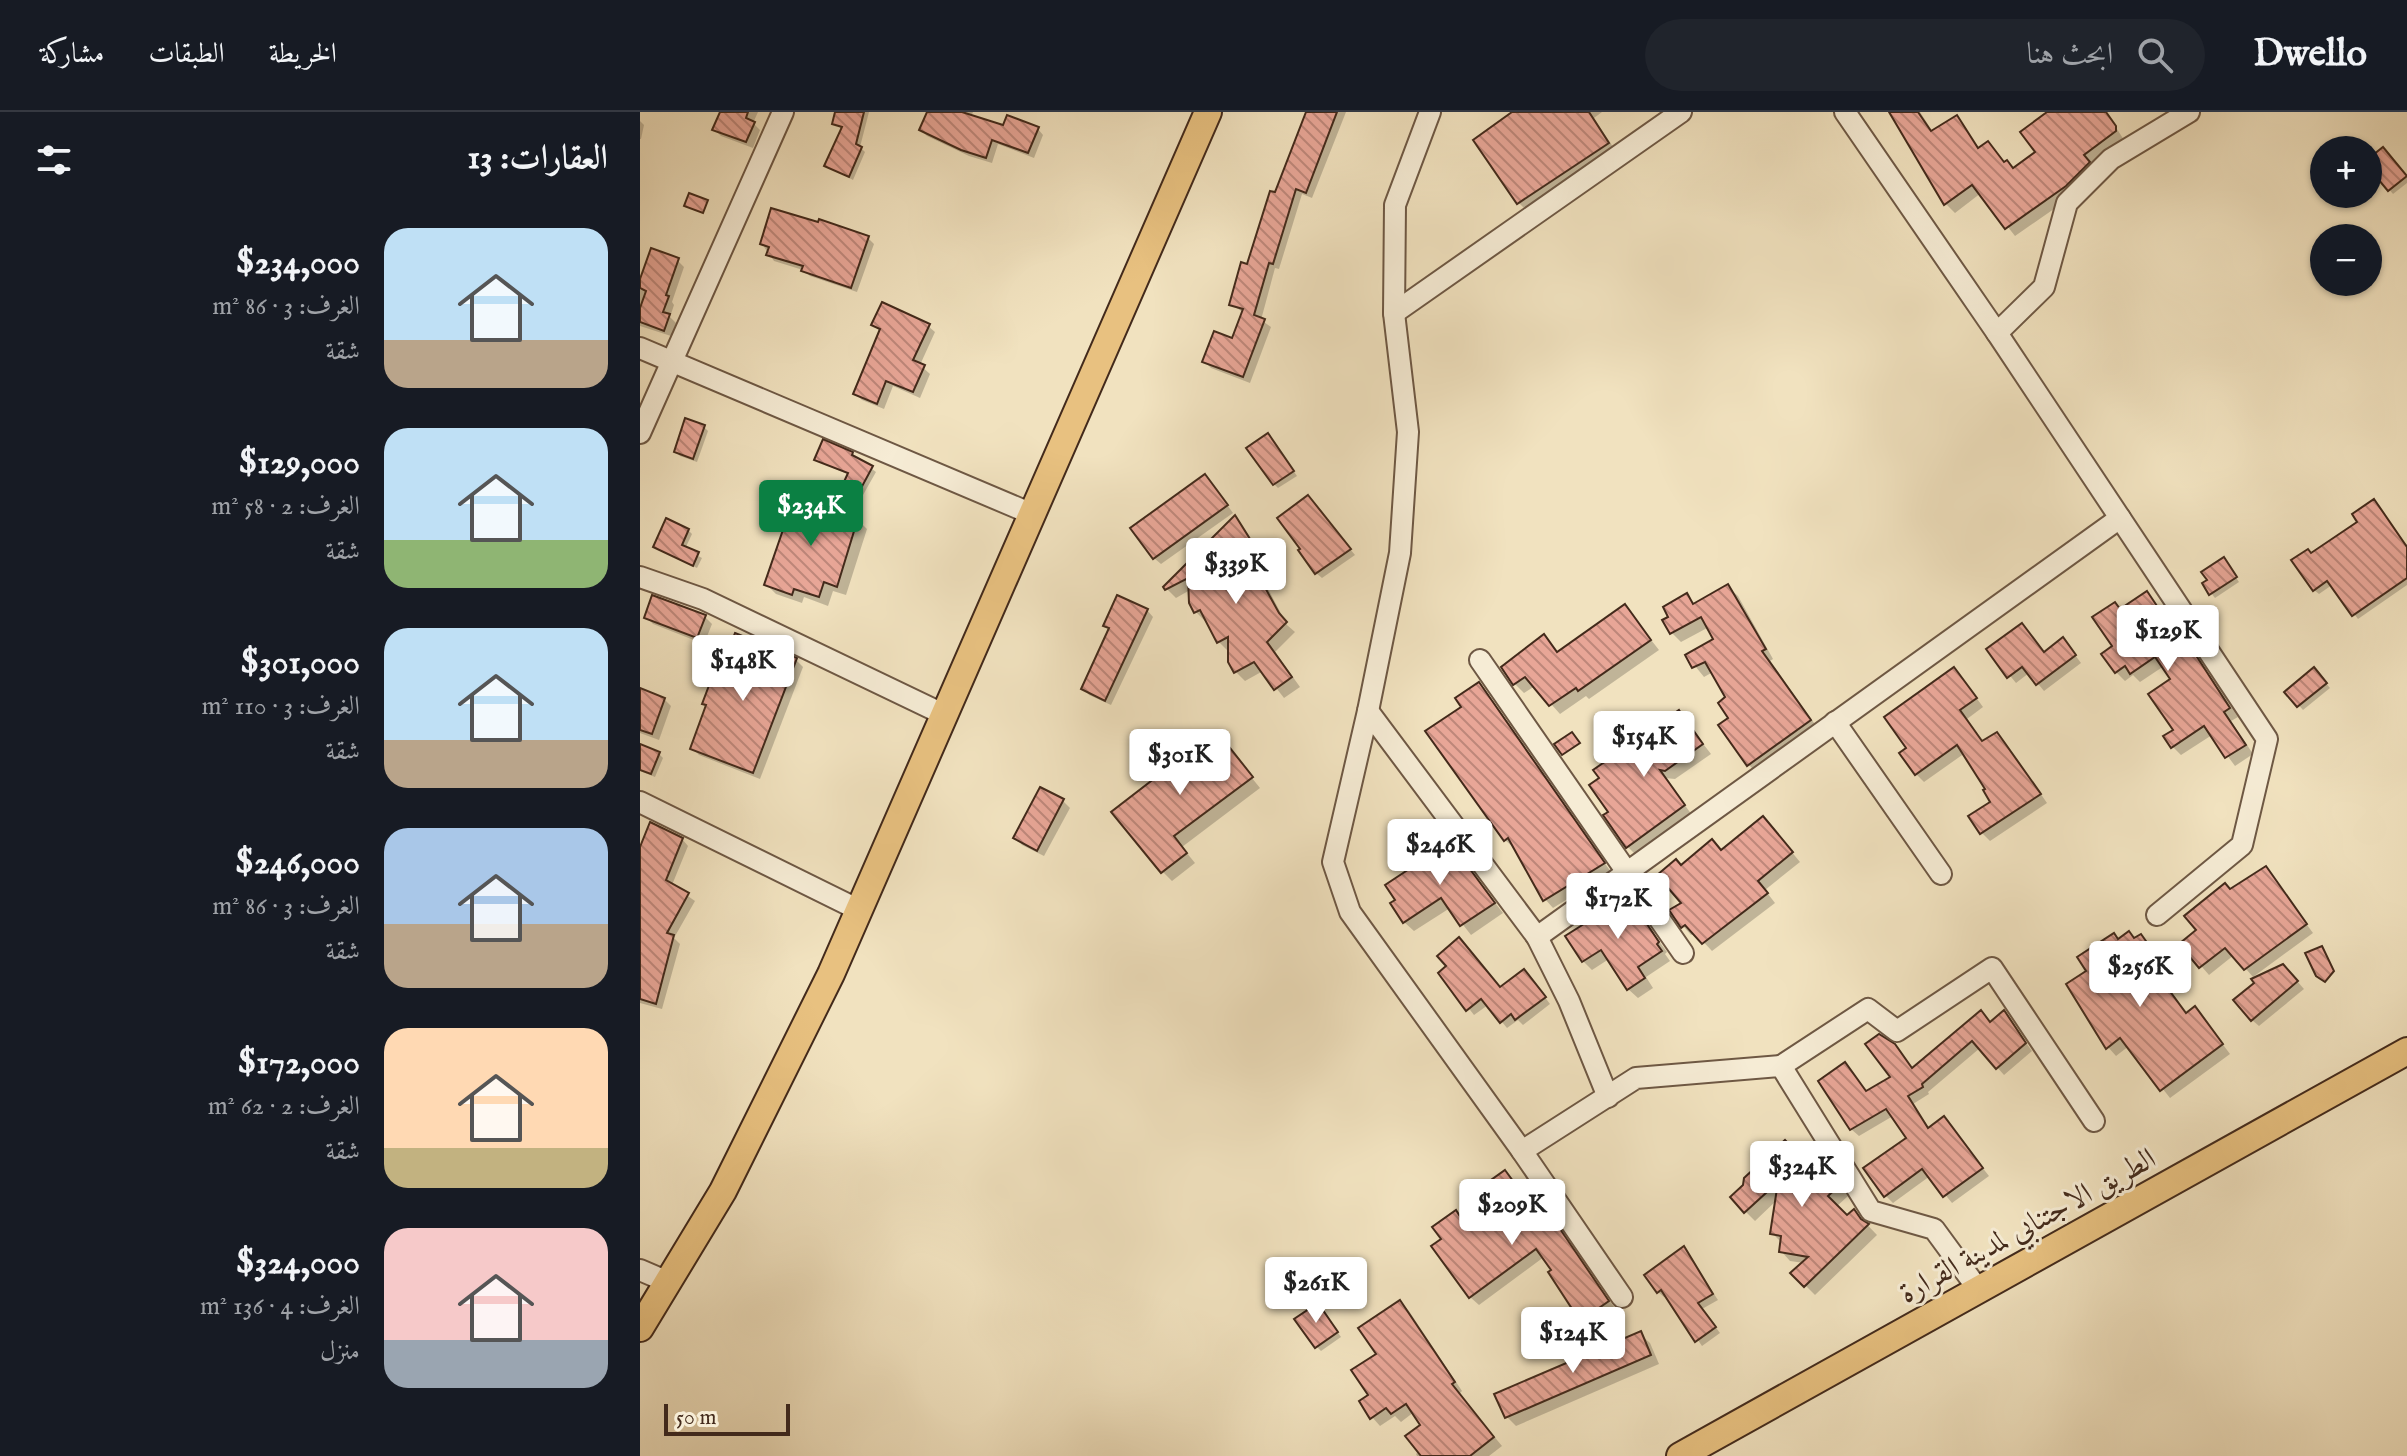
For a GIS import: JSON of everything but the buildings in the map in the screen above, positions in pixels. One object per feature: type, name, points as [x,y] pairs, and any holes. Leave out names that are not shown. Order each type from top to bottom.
[{"type":"main road","points":[[640,1328],[723,1191],[831,974],[1208,112]]},
{"type":"main road","name":"الطريق الاجتنابي لمدينة القرارة","points":[[1680,1456],[2407,1051]]},
{"type":"street","points":[[640,433],[783,112]]},
{"type":"street","points":[[1430,112],[1395,205],[1394,313],[1408,432],[1400,553],[1333,862],[1350,912],[1522,1151],[1622,1297]]},
{"type":"street","points":[[1394,313],[1681,112]]},
{"type":"street","points":[[1845,112],[1997,333],[2267,739],[2242,845],[2157,915]]},
{"type":"street","points":[[1997,333],[2044,287],[2067,203],[2111,159],[2189,112]]},
{"type":"street","points":[[640,348],[1032,514]]},
{"type":"street","points":[[1537,937],[2120,518]]},
{"type":"street","points":[[640,577],[703,599],[945,715]]},
{"type":"street","points":[[1480,660],[1683,953]]},
{"type":"street","points":[[1368,711],[1537,937],[1569,1001],[1608,1097]]},
{"type":"street","points":[[1835,722],[1941,874]]},
{"type":"street","points":[[640,802],[859,910]]},
{"type":"street","points":[[1522,1151],[1636,1078],[1781,1066],[1868,1009],[1897,1031],[1992,968],[2094,1121]]},
{"type":"street","points":[[1781,1066],[1871,1211],[1934,1229],[1978,1289]]},
{"type":"street","points":[[640,1270],[668,1282]]}]
